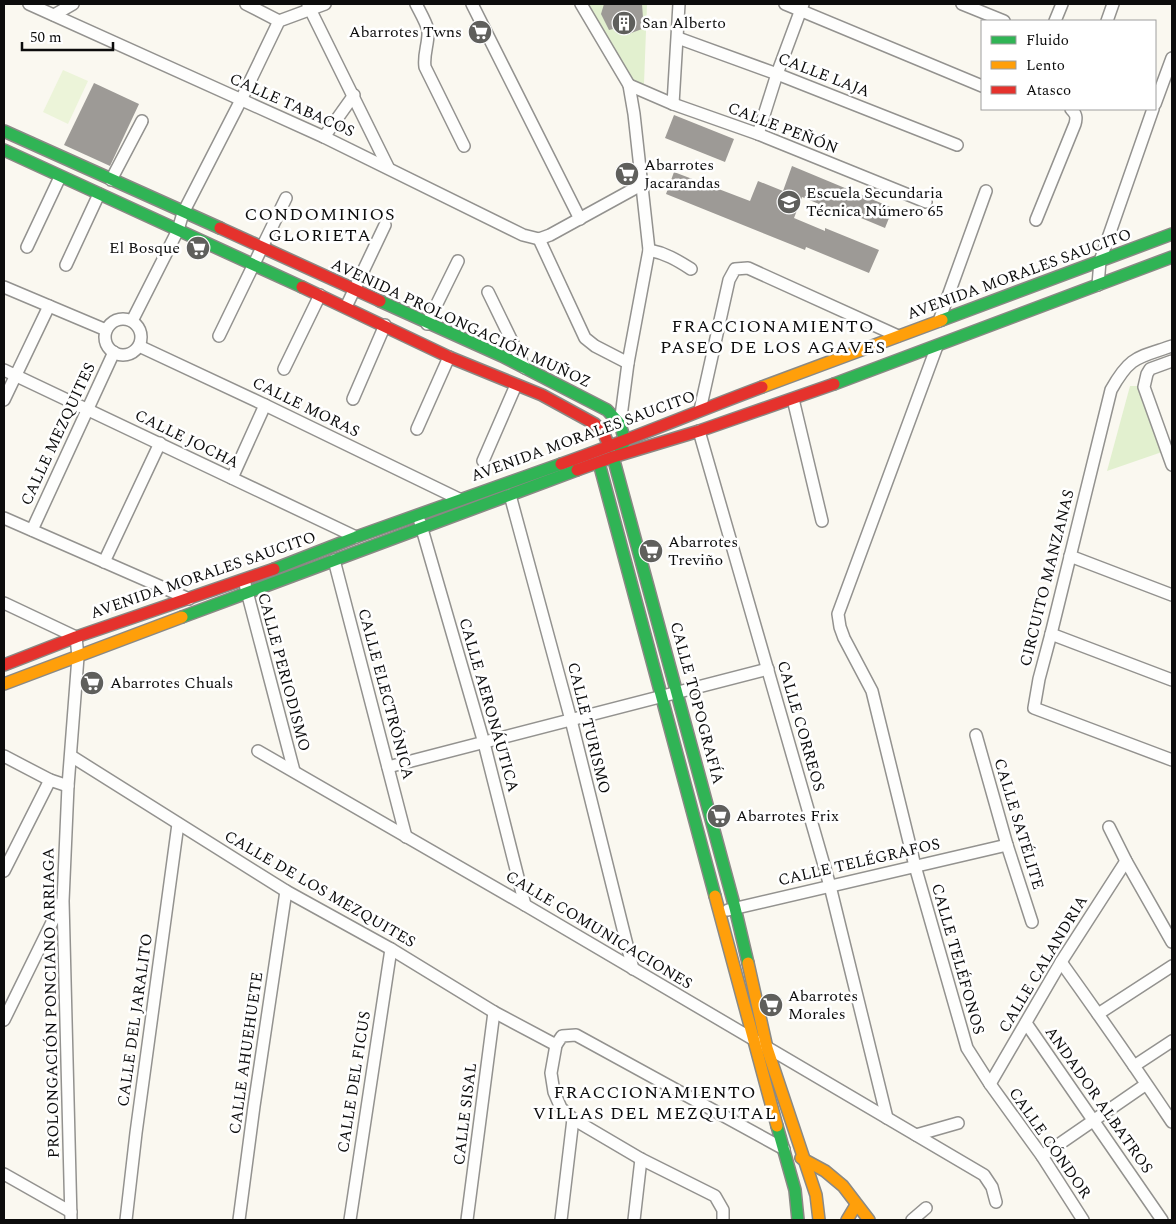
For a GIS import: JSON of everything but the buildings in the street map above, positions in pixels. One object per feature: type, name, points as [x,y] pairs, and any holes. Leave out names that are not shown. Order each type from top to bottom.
[{"type":"street","name":"CALLE TABACOS","points":[[29,4],[324,137],[523,235],[539,239]]},
{"type":"street","points":[[54,15],[73,4]]},
{"type":"street","points":[[246,4],[279,21]]},
{"type":"street","points":[[132,321],[178,230],[183,213],[279,21],[309,7],[324,4]]},
{"type":"street","points":[[416,4],[428,29],[423,57],[424,67],[464,146]]},
{"type":"street","points":[[472,4],[580,219]]},
{"type":"street","points":[[581,4],[629,85],[649,250],[628,363],[620,424],[625,441],[614,457]]},
{"type":"street","points":[[673,104],[679,4]]},
{"type":"street","points":[[785,4],[802,7],[981,86]]},
{"type":"street","points":[[962,4],[981,9],[1002,20]]},
{"type":"street","points":[[1055,20],[1062,4]]},
{"type":"street","points":[[1107,20],[1113,4]]},
{"type":"street","points":[[309,7],[388,167]]},
{"type":"street","points":[[758,134],[777,74],[802,7]]},
{"type":"street","name":"CALLE LAJA","points":[[678,38],[777,74],[957,145]]},
{"type":"street","points":[[1158,86],[1172,58]]},
{"type":"street","name":"CALLE PEÑÓN","points":[[629,85],[673,104],[758,134],[926,202]]},
{"type":"street","points":[[324,137],[354,95]]},
{"type":"street","points":[[1036,220],[1075,124],[1075,113],[1072,110]]},
{"type":"street","points":[[1098,285],[1100,261],[1153,110]]},
{"type":"street","points":[[111,180],[142,121]]},
{"type":"street","name":"AVENIDA PROLONGACIÓN MUÑOZ","points":[[4,131],[427,324],[502,356],[607,410],[620,424]]},
{"type":"street","name":"AVENIDA PROLONGACIÓN MUÑOZ","points":[[4,150],[254,264],[449,357],[542,395],[595,424],[604,434],[609,446]]},
{"type":"street","points":[[28,247],[60,177]]},
{"type":"street","points":[[628,363],[595,346],[586,338],[579,327],[539,239],[641,186]]},
{"type":"street","points":[[939,320],[986,191]]},
{"type":"street","points":[[66,265],[99,194]]},
{"type":"street","points":[[219,336],[286,198]]},
{"type":"street","points":[[346,307],[384,225]]},
{"type":"street","name":"AVENIDA MORALES SAUCITO","points":[[4,684],[78,657],[356,537],[625,441],[700,410],[1172,234]]},
{"type":"street","points":[[649,250],[661,252],[672,257],[690,269]]},
{"type":"street","name":"AVENIDA MORALES SAUCITO","points":[[4,665],[76,637],[189,599],[245,586],[334,560],[614,457],[793,399],[1172,257]]},
{"type":"street","points":[[427,324],[458,261]]},
{"type":"street","points":[[1156,263],[1172,266]]},
{"type":"street","points":[[700,410],[729,280],[735,269],[748,268],[898,336]]},
{"type":"street","points":[[4,287],[106,330]]},
{"type":"street","points":[[488,292],[525,368]]},
{"type":"street","points":[[284,369],[320,295]]},
{"type":"street","points":[[4,400],[49,306]]},
{"type":"street","points":[[120,319],[132,321],[140,330],[141,341],[135,351],[124,355],[114,352],[106,342],[106,330],[114,321],[120,319]]},
{"type":"street","points":[[353,400],[385,326]]},
{"type":"street","name":"CALLE MORAS","points":[[138,346],[266,405],[459,500]]},
{"type":"street","name":"CALLE TELÉFONOS","points":[[937,346],[838,614],[844,638],[872,691],[914,866],[967,1048],[990,1084]]},
{"type":"street","name":"CIRCUITO MANZANAS","points":[[1172,346],[1134,359],[1122,370],[1112,390],[1039,678],[1034,708],[1172,760]]},
{"type":"street","name":"CALLE MEZQUITES","points":[[32,530],[114,352]]},
{"type":"street","points":[[492,375],[502,356]]},
{"type":"street","points":[[417,429],[449,357]]},
{"type":"street","points":[[1172,361],[1150,369],[1144,387],[1172,465]]},
{"type":"street","name":"CALLE JOCHA","points":[[4,370],[356,537]]},
{"type":"street","points":[[483,461],[516,385]]},
{"type":"street","points":[[793,399],[822,521]]},
{"type":"street","points":[[232,478],[266,405]]},
{"type":"street","name":"CALLE CORREOS","points":[[699,431],[830,886],[887,1118]]},
{"type":"street","points":[[104,562],[160,443]]},
{"type":"street","points":[[599,463],[609,446]]},
{"type":"street","name":"CALLE TOPOGRAFÍA","points":[[614,457],[735,908],[767,1048],[816,1195],[819,1220]]},
{"type":"street","name":"CALLE TOPOGRAFÍA","points":[[599,463],[753,1040],[795,1190],[798,1220]]},
{"type":"street","name":"CALLE TURISMO","points":[[510,495],[571,720],[633,969]]},
{"type":"street","name":"CALLE AERONÁUTICA","points":[[418,515],[484,743],[525,905]]},
{"type":"street","points":[[4,518],[189,599]]},
{"type":"street","points":[[1070,556],[1172,595]]},
{"type":"street","name":"CALLE ELECTRÓNICA","points":[[334,560],[406,837]]},
{"type":"street","name":"CALLE PERIODISMO","points":[[245,586],[294,771]]},
{"type":"street","points":[[4,603],[76,637]]},
{"type":"street","points":[[1051,634],[1172,680]]},
{"type":"street","name":"PROLONGACIÓN PONCIANO ARRIAGA","points":[[71,1216],[63,901],[68,786],[78,657],[76,637]]},
{"type":"street","points":[[388,767],[768,669]]},
{"type":"street","name":"CALLE SATÉLITE","points":[[976,735],[1032,922]]},
{"type":"street","name":"CALLE COMUNICACIONES","points":[[258,751],[525,905],[984,1175],[992,1187],[996,1202]]},
{"type":"street","points":[[4,756],[50,780],[68,786]]},
{"type":"street","name":"CALLE DE LOS MEZQUITES","points":[[71,756],[286,891],[391,949],[494,1012],[556,1045]]},
{"type":"street","points":[[4,871],[50,780]]},
{"type":"street","name":"CALLE DEL JARALITO","points":[[126,1220],[178,824]]},
{"type":"street","points":[[1109,827],[1172,942]]},
{"type":"street","name":"CALLE TELÉGRAFOS","points":[[719,913],[1008,845]]},
{"type":"street","name":"CALLE CALANDRIA","points":[[990,1084],[1061,962],[1126,861]]},
{"type":"street","name":"CALLE AHUEHUETE","points":[[239,1220],[286,891]]},
{"type":"street","points":[[4,1020],[63,901]]},
{"type":"street","name":"CALLE DEL FICUS","points":[[350,1220],[391,949]]},
{"type":"street","points":[[1061,962],[1172,1120]]},
{"type":"street","points":[[1098,1014],[1172,966]]},
{"type":"street","name":"CALLE SISAL","points":[[467,1220],[494,1012]]},
{"type":"street","name":"ANDADOR ALBATROS","points":[[1026,1023],[1162,1220]]},
{"type":"street","points":[[722,1220],[723,1210],[714,1196],[641,1159],[574,1119],[561,1108],[554,1092],[551,1073],[556,1045],[562,1036],[576,1035],[784,1150],[826,1170],[843,1186],[869,1220]]},
{"type":"street","points":[[1134,1066],[1172,1041]]},
{"type":"street","name":"CALLE CÓNDOR","points":[[990,1084],[1042,1156],[1083,1220]]},
{"type":"street","points":[[1042,1156],[1146,1085]]},
{"type":"street","points":[[561,1220],[574,1119]]},
{"type":"street","points":[[916,1135],[958,1123]]},
{"type":"street","points":[[634,1220],[641,1159]]},
{"type":"street","points":[[4,1174],[71,1216]]},
{"type":"street","points":[[847,1220],[856,1205]]},
{"type":"street","points":[[912,1220],[926,1208]]},
{"type":"green space","points":[[588,4],[647,4],[644,84],[629,81]]},
{"type":"green space","points":[[63,70],[88,81],[68,124],[43,112]]},
{"type":"green space","points":[[1130,386],[1139,386],[1162,452],[1107,471]]},
{"type":"traffic: fast","points":[[4,131],[220,228]]},
{"type":"traffic: fast","points":[[4,150],[302,287]]},
{"type":"traffic: fast","points":[[942,320],[1172,234]]},
{"type":"traffic: fast","points":[[834,384],[1172,257]]},
{"type":"traffic: fast","points":[[380,301],[502,356],[607,410],[620,424],[625,441],[620,448]]},
{"type":"traffic: fast","points":[[613,457],[735,908],[748,963]]},
{"type":"traffic: fast","points":[[599,463],[715,896]]},
{"type":"traffic: fast","points":[[274,569],[356,537],[561,464]]},
{"type":"traffic: fast","points":[[182,617],[577,470]]},
{"type":"traffic: fast","points":[[777,1126],[795,1190],[798,1220]]},
{"type":"traffic: slow","points":[[762,387],[942,320]]},
{"type":"traffic: slow","points":[[4,684],[182,617]]},
{"type":"traffic: slow","points":[[715,896],[777,1126]]},
{"type":"traffic: slow","points":[[748,963],[767,1048],[816,1195],[819,1220]]},
{"type":"traffic: slow","points":[[801,1158],[825,1171],[843,1186],[869,1220]]},
{"type":"traffic: slow","points":[[847,1220],[856,1205]]},
{"type":"traffic: jam","points":[[220,228],[380,301]]},
{"type":"traffic: jam","points":[[302,287],[449,357],[542,395],[595,424],[604,434],[609,446]]},
{"type":"traffic: jam","points":[[577,470],[699,431],[834,384]]},
{"type":"traffic: jam","points":[[561,464],[762,387]]},
{"type":"traffic: jam","points":[[4,665],[76,637],[274,569]]},
{"type":"place","name":"San Alberto","points":[[624,23]]},
{"type":"place","name":"Abarrotes Twns","points":[[480,32]]},
{"type":"place","name":"Abarrotes Jacarandas","points":[[627,174]]},
{"type":"place","name":"Escuela Secundaria Técnica Número 65","points":[[789,202]]},
{"type":"place","name":"El Bosque","points":[[198,248]]},
{"type":"place","name":"Abarrotes Treviño","points":[[651,551]]},
{"type":"place","name":"Abarrotes Chuals","points":[[92,683]]},
{"type":"place","name":"Abarrotes Frix","points":[[719,816]]},
{"type":"place","name":"Abarrotes Morales","points":[[771,1005]]},
{"type":"district","name":"CONDOMINIOS GLORIETA","points":[[320,224]]},
{"type":"district","name":"FRACCIONAMIENTO PASEO DE LOS AGAVES","points":[[773,336]]},
{"type":"district","name":"FRACCIONAMIENTO VILLAS DEL MEZQUITAL","points":[[655,1102]]}]
